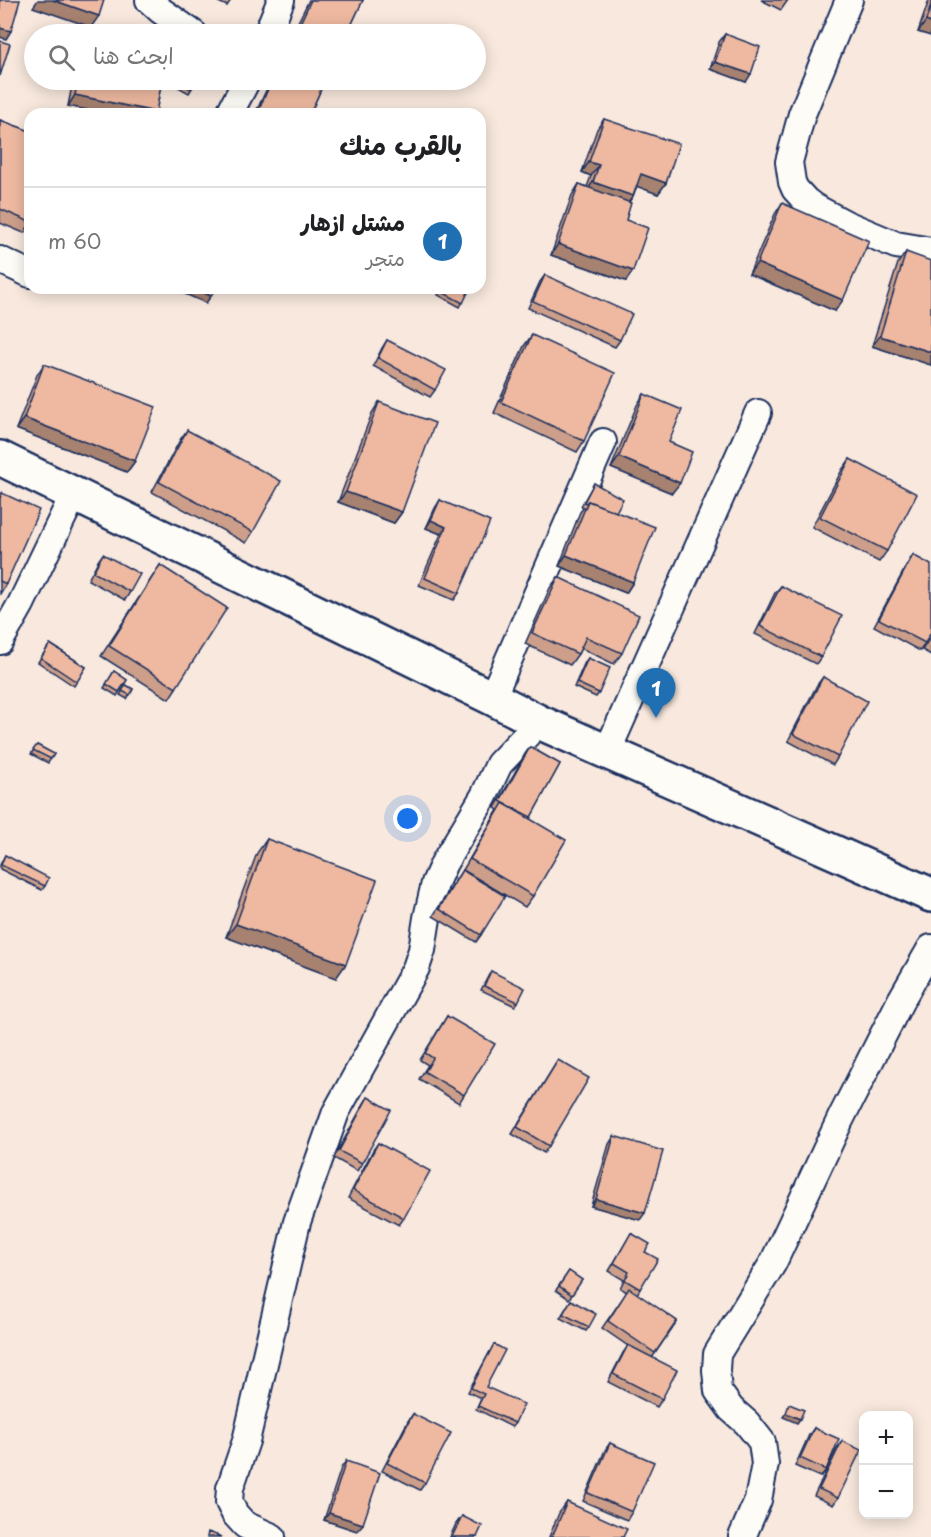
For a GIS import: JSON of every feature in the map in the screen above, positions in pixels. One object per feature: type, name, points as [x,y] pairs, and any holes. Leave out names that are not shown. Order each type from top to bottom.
[{"type":"street","points":[[148,0],[180,24]]},
{"type":"street","points":[[271,24],[281,0]]},
{"type":"street","points":[[849,0],[802,114],[789,162],[792,182],[799,193],[814,207],[846,224],[896,245],[931,251]]},
{"type":"street","points":[[233,108],[243,90]]},
{"type":"street","points":[[0,260],[24,271]]},
{"type":"street","points":[[607,752],[758,413]]},
{"type":"street","points":[[492,698],[603,442]]},
{"type":"street","points":[[0,458],[538,722],[931,895]]},
{"type":"street","points":[[0,641],[21,604],[74,494]]},
{"type":"street","points":[[272,1537],[245,1525],[235,1514],[230,1502],[230,1488],[246,1441],[297,1222],[336,1112],[416,968],[422,950],[435,883],[444,863],[484,796],[499,764],[538,722]]},
{"type":"street","points":[[742,1537],[758,1500],[765,1464],[762,1442],[747,1423],[731,1409],[718,1391],[717,1354],[773,1263],[841,1118],[901,1000],[931,948]]},
{"type":"building","points":[[0,0],[20,0],[11,31],[0,28]]},
{"type":"building","points":[[53,0],[104,0],[99,16]]},
{"type":"building","points":[[311,0],[363,0],[352,24],[300,24]]},
{"type":"building","points":[[931,5],[931,23],[926,21]]},
{"type":"building","points":[[725,34],[760,47],[751,74],[715,62]]},
{"type":"building","points":[[0,41],[10,44],[0,76]]},
{"type":"building","points":[[76,90],[160,90],[157,108],[137,108],[75,95]]},
{"type":"building","points":[[268,90],[321,90],[313,108],[260,108]]},
{"type":"building","points":[[604,119],[679,144],[666,183],[641,174],[633,196],[593,182],[599,165],[589,162]]},
{"type":"building","points":[[0,120],[24,129],[24,219],[0,209]]},
{"type":"building","points":[[579,184],[631,203],[626,220],[648,228],[633,271],[558,244]]},
{"type":"building","points":[[782,203],[869,241],[843,300],[757,263]]},
{"type":"building","points":[[906,252],[931,261],[931,352],[880,336]]},
{"type":"building","points":[[545,275],[632,314],[620,340],[533,301]]},
{"type":"building","points":[[446,294],[467,294],[463,303]]},
{"type":"building","points":[[532,335],[615,373],[584,441],[501,402]]},
{"type":"building","points":[[387,340],[446,370],[435,390],[378,358]]},
{"type":"building","points":[[44,364],[156,407],[135,461],[24,418]]},
{"type":"building","points":[[644,394],[682,410],[669,442],[692,452],[680,483],[619,457]]},
{"type":"building","points":[[379,402],[435,423],[402,512],[346,492]]},
{"type":"building","points":[[187,430],[281,481],[253,532],[159,482]]},
{"type":"building","points":[[850,459],[917,494],[887,551],[820,517]]},
{"type":"building","points":[[594,483],[623,499],[616,512],[588,501],[584,502]]},
{"type":"building","points":[[2,493],[39,510],[6,584],[0,581],[0,498]]},
{"type":"building","points":[[440,500],[490,522],[459,593],[425,578],[446,527],[431,520]]},
{"type":"building","points":[[588,501],[655,527],[633,582],[566,555]]},
{"type":"building","points":[[103,554],[140,574],[130,592],[93,572]]},
{"type":"building","points":[[913,555],[931,565],[931,632],[925,643],[879,619]]},
{"type":"building","points":[[160,565],[227,608],[176,688],[109,646]]},
{"type":"building","points":[[558,577],[639,615],[622,653],[586,637],[578,654],[532,633]]},
{"type":"building","points":[[781,586],[842,616],[821,657],[760,626]]},
{"type":"building","points":[[50,644],[86,667],[77,682],[41,658]]},
{"type":"building","points":[[588,658],[610,668],[599,693],[577,683]]},
{"type":"building","points":[[114,671],[127,680],[119,692],[106,684]]},
{"type":"building","points":[[823,677],[867,701],[838,757],[793,734]]},
{"type":"building","points":[[126,685],[133,689],[130,695],[122,691]]},
{"type":"building","points":[[37,745],[54,754],[51,759],[33,750]]},
{"type":"building","points":[[530,747],[560,764],[531,817],[500,801]]},
{"type":"building","points":[[503,803],[566,840],[533,896],[470,859]]},
{"type":"building","points":[[267,839],[377,880],[346,964],[236,924]]},
{"type":"building","points":[[5,855],[49,878],[45,886],[1,865]]},
{"type":"building","points":[[462,870],[505,896],[481,935],[439,909]]},
{"type":"building","points":[[491,971],[525,988],[518,1002],[484,986]]},
{"type":"building","points":[[447,1016],[495,1044],[464,1095],[425,1072],[433,1058],[425,1053]]},
{"type":"building","points":[[558,1060],[589,1078],[549,1146],[517,1127]]},
{"type":"building","points":[[368,1097],[391,1110],[362,1163],[339,1151]]},
{"type":"building","points":[[614,1136],[663,1151],[645,1213],[596,1199]]},
{"type":"building","points":[[378,1143],[430,1171],[404,1218],[353,1190]]},
{"type":"building","points":[[631,1233],[650,1244],[645,1252],[658,1259],[640,1289],[625,1280],[629,1272],[614,1263]]},
{"type":"building","points":[[569,1271],[582,1280],[572,1295],[559,1286]]},
{"type":"building","points":[[629,1288],[677,1321],[655,1353],[608,1321]]},
{"type":"building","points":[[571,1300],[596,1314],[589,1327],[563,1314]]},
{"type":"building","points":[[494,1344],[505,1350],[486,1387],[524,1404],[515,1423],[478,1406],[484,1394],[471,1388]]},
{"type":"building","points":[[628,1345],[677,1370],[662,1399],[613,1374]]},
{"type":"building","points":[[789,1404],[804,1410],[800,1419],[786,1413]]},
{"type":"building","points":[[413,1414],[451,1433],[425,1483],[387,1463]]},
{"type":"building","points":[[814,1428],[839,1439],[826,1470],[800,1458]]},
{"type":"building","points":[[842,1441],[859,1449],[859,1454],[838,1498],[819,1489]]},
{"type":"building","points":[[610,1443],[654,1462],[632,1512],[588,1493]]},
{"type":"building","points":[[346,1461],[380,1473],[363,1524],[329,1513]]},
{"type":"building","points":[[567,1502],[627,1529],[623,1537],[552,1537]]},
{"type":"building","points":[[462,1516],[482,1526],[477,1537],[452,1537]]},
{"type":"building","points":[[208,1532],[222,1537],[207,1537]]},
{"type":"place","name":"مشتل ازهار","points":[[656,718]]}]
